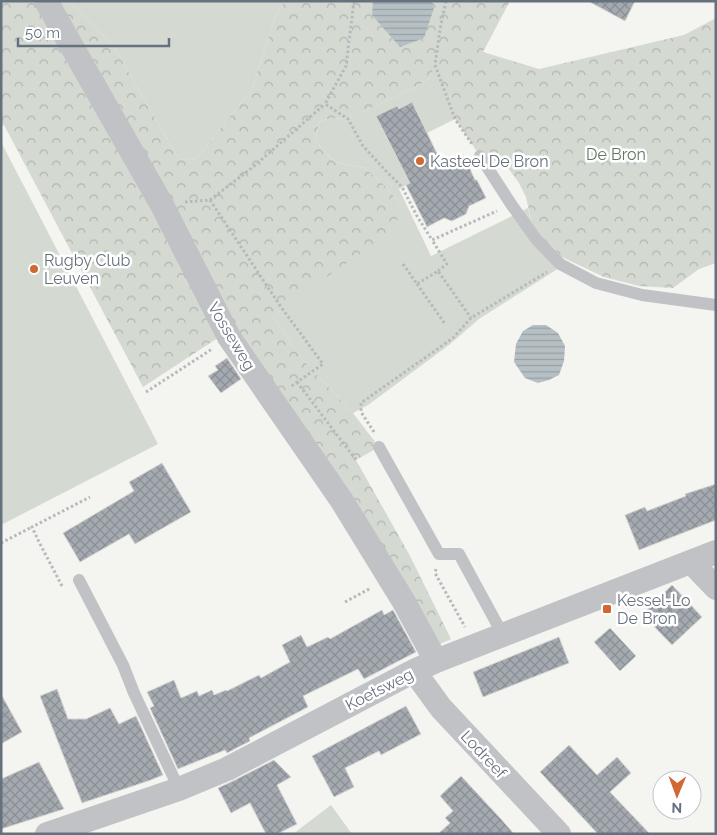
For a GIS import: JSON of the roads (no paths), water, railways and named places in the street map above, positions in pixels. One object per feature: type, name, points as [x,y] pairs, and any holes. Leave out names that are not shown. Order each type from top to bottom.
[{"type":"street","name":"Vosseweg","points":[[46,1],[162,205],[229,337],[342,501],[404,602],[436,662]]},
{"type":"street","name":"Koetsweg","points":[[47,834],[180,789],[227,769],[414,671],[716,552]]},
{"type":"street","points":[[691,562],[716,588]]},
{"type":"street","name":"Lodreef","points":[[414,671],[442,708],[559,834]]},
{"type":"lane","points":[[480,156],[536,239],[560,264],[596,284],[642,295],[716,305]]},
{"type":"lane","points":[[378,448],[439,554],[459,554],[503,635]]},
{"type":"lane","points":[[79,580],[123,665],[134,693],[180,789]]},
{"type":"place","name":"Kasteel De Bron","points":[[420,161]]},
{"type":"place","name":"Rugby Club Leuven","points":[[34,269]]},
{"type":"place","name":"Kessel-Lo De Bron","points":[[607,609]]},
{"type":"park label","name":"De Bron","points":[[616,154]]}]
